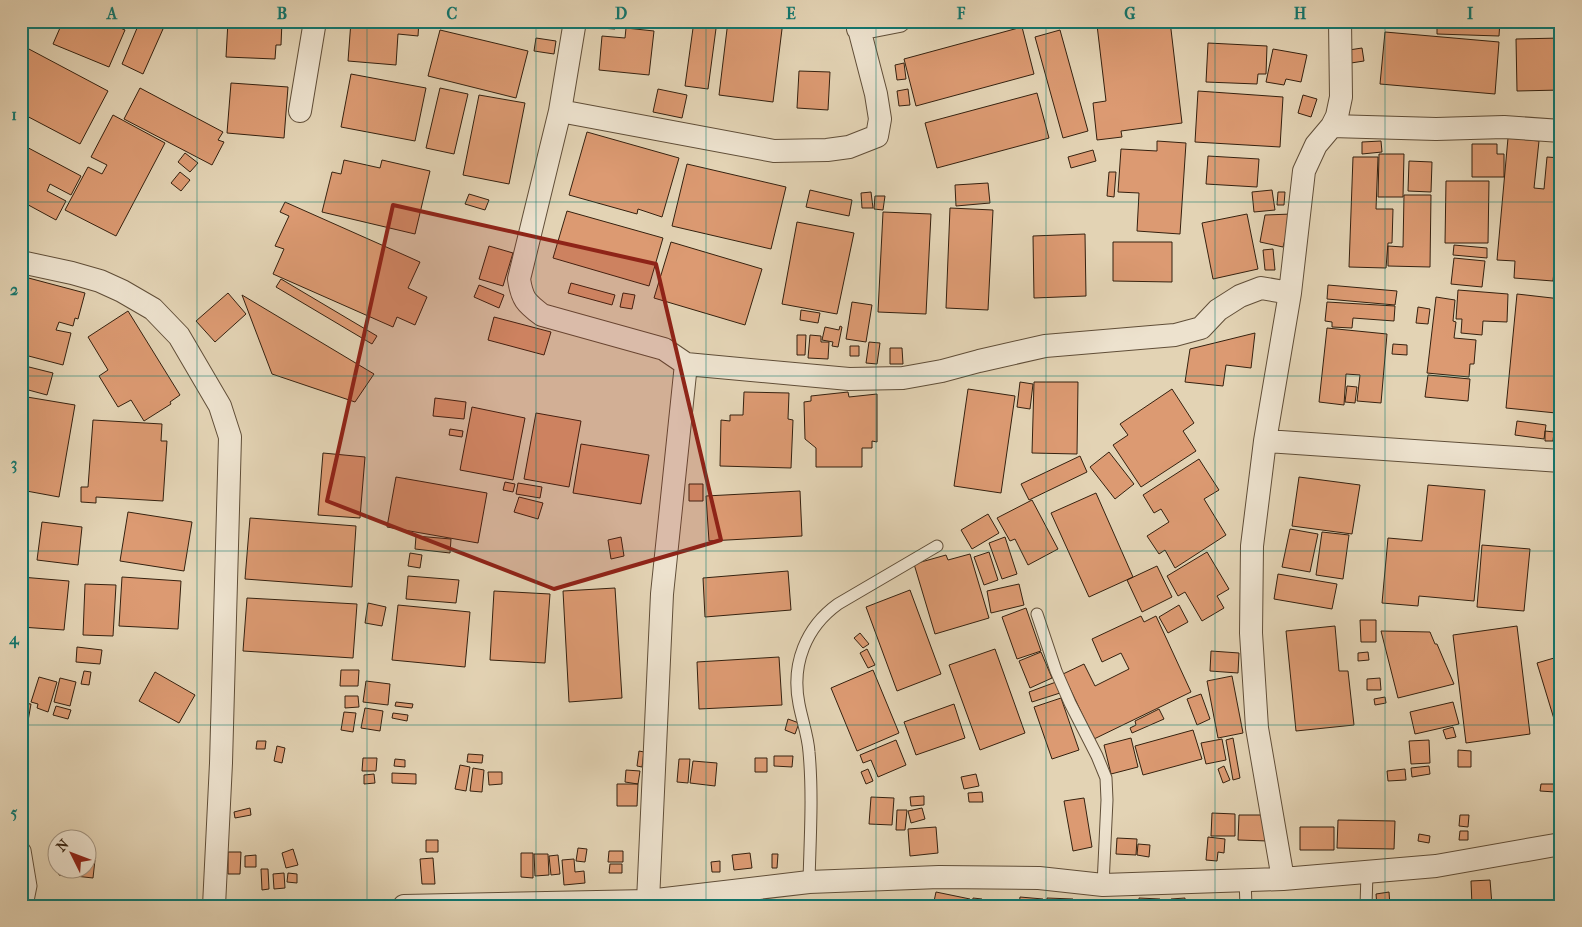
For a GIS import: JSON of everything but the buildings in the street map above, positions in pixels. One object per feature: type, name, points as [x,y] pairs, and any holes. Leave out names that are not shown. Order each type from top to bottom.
[{"type":"street","points":[[300,111],[315,21]]},
{"type":"street","points":[[575,21],[560,111],[519,279],[522,295],[528,305],[542,315],[664,349],[686,364],[849,379],[903,378],[942,371],[1045,346],[1175,335],[1201,328],[1218,310],[1240,296],[1261,288],[1290,293]]},
{"type":"street","points":[[560,111],[774,151],[827,150],[849,147],[877,136],[880,119],[876,94],[858,25],[899,21]]},
{"type":"street","points":[[1284,879],[1257,728],[1251,633],[1252,546],[1265,441],[1290,293],[1304,171],[1316,145],[1332,126],[1337,116],[1340,96],[1340,21]]},
{"type":"street","points":[[1332,126],[1436,129],[1504,127],[1561,131]]},
{"type":"street","points":[[21,262],[100,281],[153,309],[179,336],[220,406],[230,437],[221,763],[214,906]]},
{"type":"street","points":[[648,901],[662,594],[686,364]]},
{"type":"street","points":[[1265,441],[1561,461]]},
{"type":"street","points":[[404,906],[648,901],[809,882],[939,877],[1029,878],[1103,885],[1284,879],[1436,866],[1561,844]]},
{"type":"lane","points":[[809,882],[809,751],[798,701],[797,675],[802,649],[812,630],[826,612],[937,546]]},
{"type":"lane","points":[[1037,614],[1056,671],[1106,778],[1107,800],[1103,885]]},
{"type":"lane","points":[[21,844],[25,850],[31,886],[27,906]]},
{"type":"lane","points":[[1366,906],[1367,873]]},
{"type":"lane","points":[[1245,880],[1246,906]]},
{"type":"highlighted area","points":[[393,205],[656,264],[721,540],[554,589],[327,501]]}]
